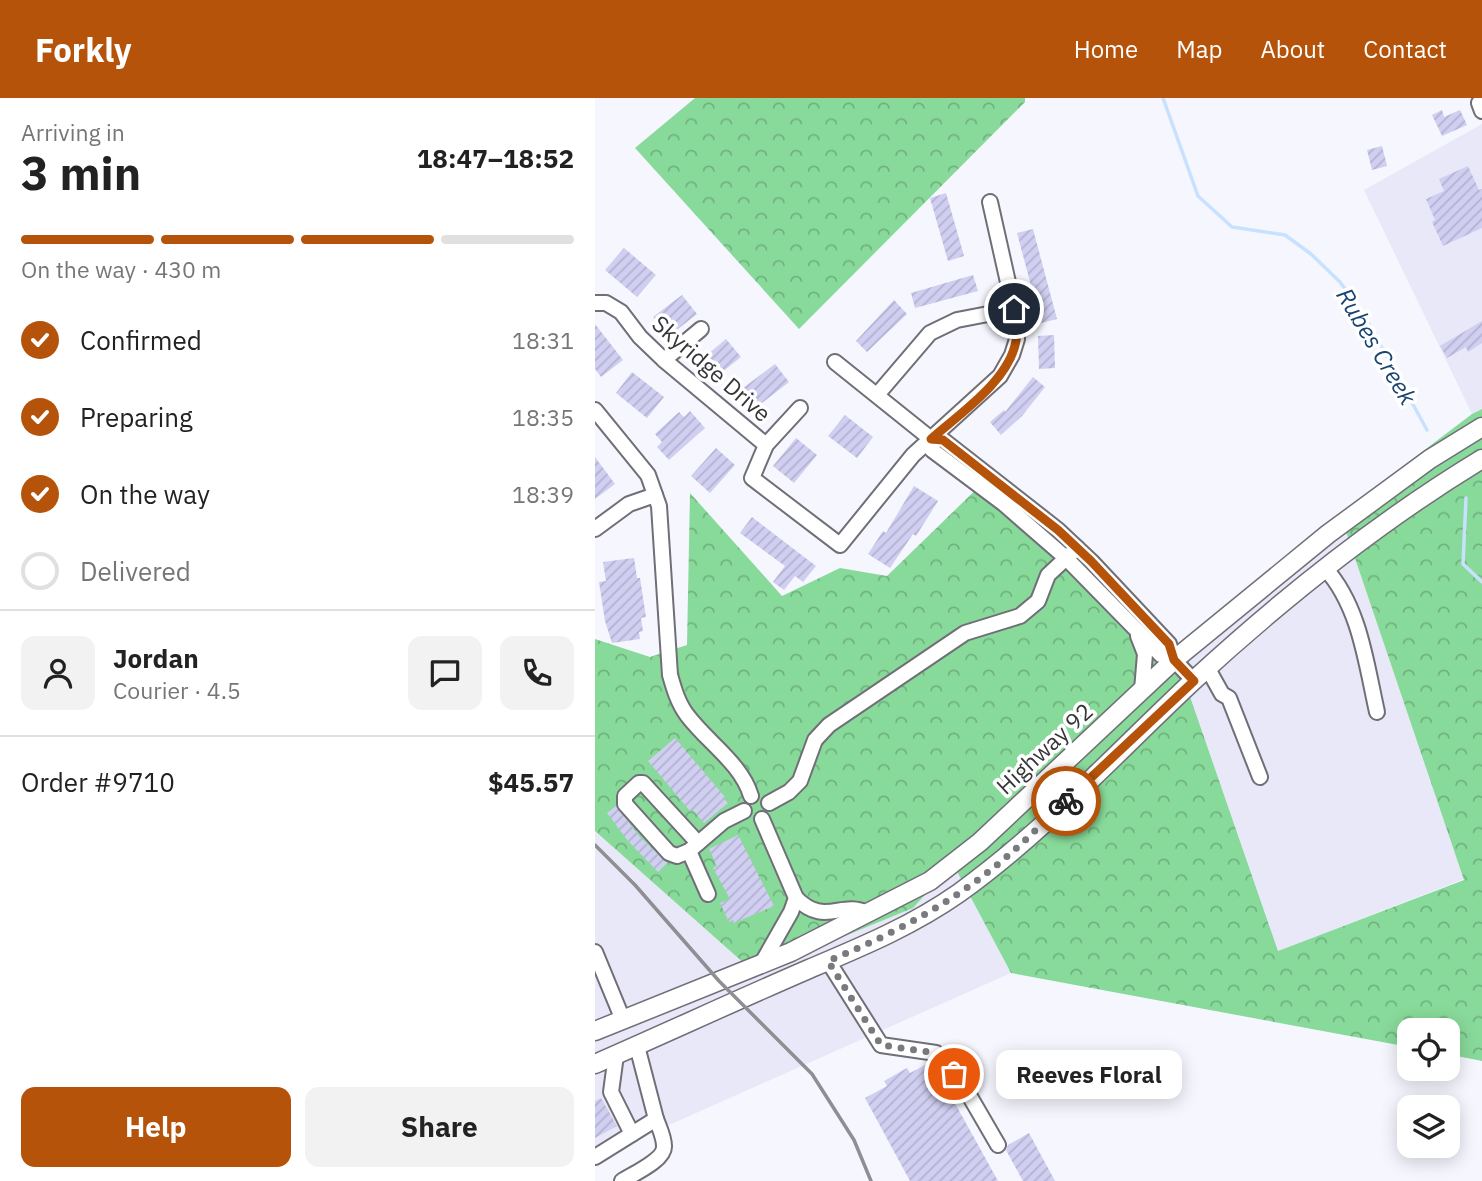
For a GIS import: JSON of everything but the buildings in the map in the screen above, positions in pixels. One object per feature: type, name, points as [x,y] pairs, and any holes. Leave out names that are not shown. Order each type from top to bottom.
[{"type":"main road","name":"Highway 92","points":[[595,1031],[816,940],[930,881],[961,858],[1174,660],[1328,534],[1430,459],[1482,427]]},
{"type":"main road","points":[[595,1064],[868,944],[926,915],[1003,860],[1194,681],[1325,568],[1409,507],[1482,459]]},
{"type":"main road","points":[[816,940],[828,961]]},
{"type":"street","points":[[931,439],[1000,376],[1012,355],[1017,339],[1014,309],[990,202]]},
{"type":"street","name":"Skyridge Drive","points":[[595,303],[606,303],[621,312],[639,337],[664,360],[766,445]]},
{"type":"street","points":[[877,395],[930,333],[957,320],[1014,309]]},
{"type":"street","points":[[664,360],[701,329]]},
{"type":"street","points":[[835,362],[931,439],[943,440],[1036,511],[1134,629],[1161,655],[1174,660],[1194,681]]},
{"type":"street","name":"Skyridge Drive","points":[[800,408],[766,445],[752,478],[840,545],[913,455],[931,439]]},
{"type":"street","points":[[595,410],[648,475],[659,506],[670,675],[677,697],[687,715],[746,779],[751,796]]},
{"type":"street","points":[[595,529],[629,504],[655,495]]},
{"type":"street","points":[[1072,553],[1169,644],[1174,660]]},
{"type":"street","points":[[769,803],[789,792],[800,781],[815,740],[829,725],[965,633],[1020,616],[1038,601],[1048,575],[1072,553]]},
{"type":"street","points":[[1325,568],[1344,594],[1357,625],[1377,712]]},
{"type":"street","points":[[1134,629],[1145,654],[1142,690]]},
{"type":"street","points":[[1208,669],[1222,694],[1229,698],[1260,777]]},
{"type":"street","points":[[708,894],[693,847],[643,783],[639,783],[625,796],[625,804],[669,853],[677,856],[693,847],[724,821],[744,811]]},
{"type":"street","points":[[751,796],[763,796],[769,803],[769,812],[762,820],[753,820],[744,811],[745,803],[751,796]]},
{"type":"street","points":[[762,820],[796,898],[812,911],[841,912],[858,909],[867,912]]},
{"type":"street","points":[[762,964],[796,898]]},
{"type":"street","points":[[595,952],[623,1020]]},
{"type":"street","points":[[828,961],[881,1045],[936,1053],[969,1095],[998,1144]]},
{"type":"street","points":[[622,1181],[660,1158],[664,1151],[637,1046]]},
{"type":"street","points":[[616,1055],[611,1092],[632,1134]]},
{"type":"street","points":[[595,1157],[656,1119]]},
{"type":"shaded area","points":[[1482,124],[1482,409],[1472,414],[1364,190]]},
{"type":"shaded area","points":[[1340,514],[1464,879],[1278,951],[1177,659]]},
{"type":"shaded area","points":[[595,831],[755,973],[953,864],[1011,973],[595,1158]]},
{"type":"green space","points":[[695,98],[1025,98],[1025,102],[799,329],[635,148]]},
{"type":"green space","points":[[1482,409],[1482,1061],[1460,1057],[1460,1018],[1397,1018],[1397,1045],[1011,973],[953,864],[913,908],[755,973],[595,831],[595,639],[650,657],[687,645],[690,493],[782,596],[840,568],[887,576],[990,476],[1177,659],[1278,951],[1464,880],[1340,514]]},
{"type":"waterway","name":"Rubes Creek","points":[[1163,98],[1198,196],[1232,227],[1285,235],[1311,254],[1340,282],[1364,315],[1427,430]]},
{"type":"waterway","name":"Rubes Creek","points":[[1466,498],[1463,564],[1482,582]]},
{"type":"railway","points":[[595,845],[635,885],[719,981],[812,1074],[854,1140],[871,1181]]},
{"type":"way so far","points":[[954,1074],[936,1053],[881,1045],[828,961],[926,915],[958,894],[1003,860],[1066,801]]},
{"type":"place","name":"Reeves Floral","points":[[954,1074]]},
{"type":"route","points":[[1014,309],[1017,339],[1012,355],[1000,376],[931,439],[943,440],[1058,530],[1169,644],[1174,660],[1194,681],[1066,801]]}]
